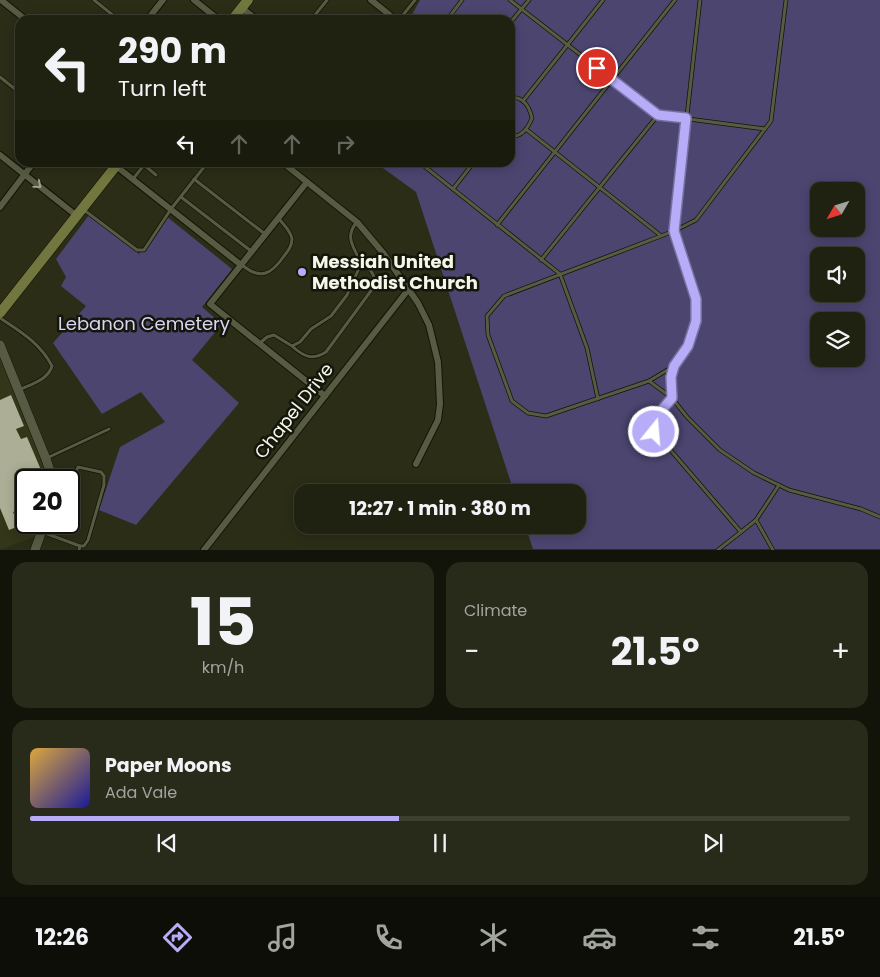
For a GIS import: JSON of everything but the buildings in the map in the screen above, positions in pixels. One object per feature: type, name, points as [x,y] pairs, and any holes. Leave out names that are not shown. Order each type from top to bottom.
[{"type":"main road","points":[[236,15],[245,4]]},
{"type":"main road","points":[[0,313],[116,167]]},
{"type":"street","points":[[151,15],[162,0]]},
{"type":"street","points":[[194,0],[213,15]]},
{"type":"street","points":[[371,0],[391,15]]},
{"type":"street","points":[[3,3],[19,15]]},
{"type":"street","points":[[245,4],[253,15]]},
{"type":"street","points":[[0,155],[15,166]]},
{"type":"street","points":[[16,167],[80,213]]},
{"type":"street","points":[[0,207],[30,167]]},
{"type":"street","points":[[121,167],[133,179],[241,265]]},
{"type":"street","points":[[288,167],[357,222],[384,254],[418,303],[429,325],[438,362],[440,404],[438,420],[416,464]]},
{"type":"street","points":[[307,182],[210,304],[325,396]]},
{"type":"street","name":"Chapel Drive","points":[[204,550],[408,290]]},
{"type":"street","points":[[0,345],[49,469]]},
{"type":"street","points":[[35,550],[41,534]]},
{"type":"lane","points":[[94,0],[113,15]]},
{"type":"lane","points":[[315,15],[327,0]]},
{"type":"lane","points":[[402,15],[415,0]]},
{"type":"lane","points":[[451,15],[462,0]]},
{"type":"lane","points":[[510,0],[658,115],[765,129]]},
{"type":"lane","points":[[515,17],[528,0]]},
{"type":"lane","points":[[523,101],[603,0]]},
{"type":"lane","points":[[497,225],[675,0]]},
{"type":"lane","points":[[700,0],[674,231],[696,299],[696,321],[688,346],[674,366],[671,377],[672,398],[654,419],[654,432],[741,532]]},
{"type":"lane","points":[[674,366],[650,381],[546,416],[528,413],[512,401],[488,335],[487,316],[504,296],[674,231],[696,220],[771,121],[786,0]]},
{"type":"lane","points":[[0,77],[15,89]]},
{"type":"lane","points":[[515,97],[518,97],[529,106],[532,118],[527,130],[515,137]]},
{"type":"lane","points":[[541,260],[658,115]]},
{"type":"lane","points":[[527,130],[661,236]]},
{"type":"lane","points":[[133,179],[141,167]]},
{"type":"lane","points":[[147,167],[156,175]]},
{"type":"lane","points":[[80,213],[137,250],[144,250],[171,209],[204,167]]},
{"type":"lane","points":[[425,167],[560,274],[586,348],[598,399]]},
{"type":"lane","points":[[452,189],[470,167]]},
{"type":"lane","points":[[194,179],[265,234]]},
{"type":"lane","points":[[181,196],[252,252]]},
{"type":"lane","points":[[241,265],[251,272],[260,274],[270,272],[276,267],[291,246],[292,238],[289,230],[278,218]]},
{"type":"lane","points":[[292,346],[300,342],[311,329],[331,316],[347,295],[361,264],[349,236],[350,230],[357,222]]},
{"type":"lane","points":[[259,343],[267,337],[274,335],[306,356],[320,355],[326,352],[373,288],[374,276],[367,266],[361,264]]},
{"type":"lane","points":[[0,318],[32,340],[52,366],[50,372],[43,378],[18,390]]},
{"type":"lane","points":[[650,381],[672,398],[687,417],[720,450],[754,473],[789,490],[861,509],[880,517]]},
{"type":"lane","points":[[46,459],[108,429]]},
{"type":"lane","points":[[53,536],[80,548],[86,543],[105,480],[101,472],[82,467],[76,469]]},
{"type":"lane","points":[[718,550],[756,520],[779,485]]},
{"type":"lane","points":[[756,520],[773,550]]},
{"type":"shaded area","points":[[0,358],[44,469],[15,469],[15,534],[35,534],[34,537],[0,550]]},
{"type":"green space","points":[[420,0],[880,0],[880,549],[533,549],[528,534],[586,534],[586,484],[511,484],[416,192],[382,167],[515,167],[515,15],[412,15]]},
{"type":"green space","name":"Lebanon Cemetery","points":[[89,215],[139,254],[166,216],[232,269],[202,307],[222,324],[192,360],[239,403],[136,525],[99,510],[120,447],[165,422],[141,392],[102,414],[53,343],[86,306],[61,286],[66,277],[56,259]]},
{"type":"place","name":"Messiah United Methodist Church","points":[[302,272]]},
{"type":"route","points":[[597,68],[658,115],[686,118],[674,231],[696,299],[696,321],[688,346],[674,366],[671,377],[672,398],[654,419],[654,432]]}]
